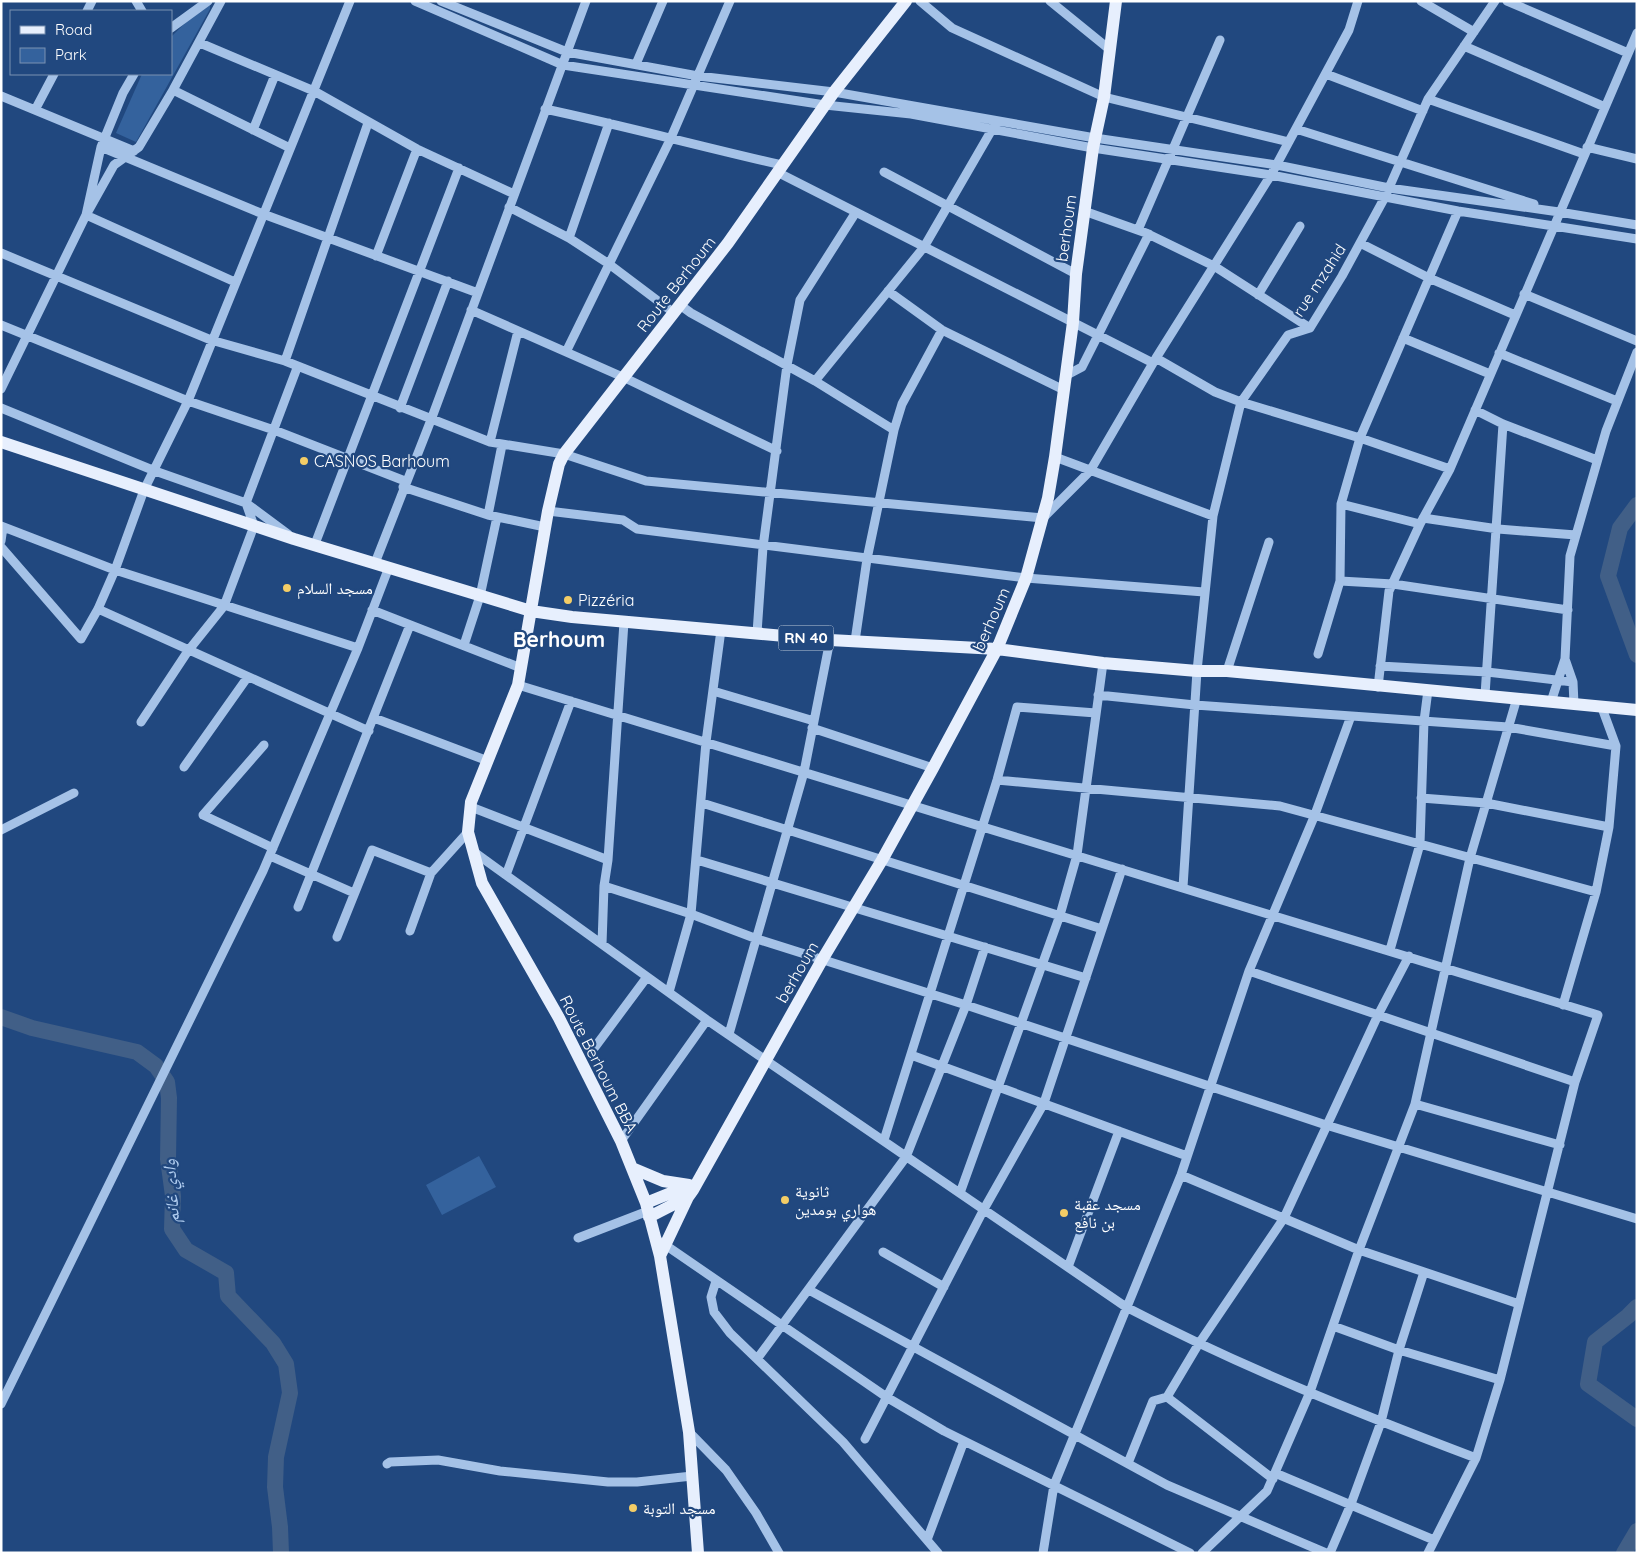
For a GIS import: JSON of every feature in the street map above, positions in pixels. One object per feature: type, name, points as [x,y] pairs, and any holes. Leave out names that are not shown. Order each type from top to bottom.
[{"type":"main road","name":"berhoum","points":[[660,1246],[822,960],[913,805],[997,649],[1026,578],[1043,518],[1054,457],[1073,322],[1076,274],[1084,211],[1094,143],[1104,97],[1116,1]]},
{"type":"main road","name":"Route Berhoum","points":[[531,611],[548,511],[559,464],[564,454],[625,378],[728,243],[779,168],[901,3]]},
{"type":"main road","name":"RN 40","points":[[1,442],[294,539],[531,611],[624,622],[830,640],[997,649],[1103,663],[1197,671],[1227,671],[1378,687],[1485,695],[1636,710]]},
{"type":"main road","name":"Route Berhoum BBA","points":[[531,611],[518,685],[471,807],[468,832],[482,883],[559,1018],[621,1141],[660,1246],[689,1432],[698,1553]]},
{"type":"main road","points":[[632,1168],[663,1181],[692,1188]]},
{"type":"main road","points":[[648,1210],[692,1188]]},
{"type":"street","points":[[172,27],[208,1]]},
{"type":"street","points":[[1,389],[55,276],[114,165],[139,147],[200,43],[221,1]]},
{"type":"street","points":[[1,547],[81,640],[98,609],[115,570],[144,490],[188,401],[350,1]]},
{"type":"street","points":[[415,1],[563,65],[825,105],[911,114],[991,130],[1094,143],[1173,150],[1277,166],[1389,188],[1637,225]]},
{"type":"street","points":[[441,1],[567,52],[698,76],[834,92],[997,120],[1168,160],[1271,175],[1458,211],[1637,239]]},
{"type":"street","points":[[375,563],[478,293],[586,1]]},
{"type":"street","points":[[636,64],[662,1]]},
{"type":"street","points":[[566,352],[670,140],[730,1]]},
{"type":"street","points":[[920,1],[952,28],[1104,97],[1289,142]]},
{"type":"street","points":[[1050,1],[1109,49]]},
{"type":"street","points":[[1,253],[212,340],[285,361],[297,368],[370,397],[490,442],[564,454],[646,481],[1043,518],[1090,471],[1154,360],[1277,166],[1349,30],[1358,1]]},
{"type":"street","points":[[1421,1],[1474,32]]},
{"type":"street","name":"rue mzahid","points":[[1183,887],[1204,592],[1214,516],[1241,402],[1288,335],[1310,328],[1385,197],[1428,98],[1496,1]]},
{"type":"street","points":[[1507,1],[1628,53]]},
{"type":"street","points":[[1378,687],[1389,592],[1421,521],[1450,469],[1552,227],[1637,33]]},
{"type":"street","points":[[1138,230],[1220,40]]},
{"type":"street","points":[[200,43],[314,91],[417,149],[514,194]]},
{"type":"street","points":[[1464,46],[1604,107]]},
{"type":"street","points":[[1326,74],[1423,111]]},
{"type":"street","points":[[36,110],[54,75]]},
{"type":"street","points":[[86,215],[103,143],[134,75]]},
{"type":"street","points":[[253,130],[275,75]]},
{"type":"street","points":[[173,90],[290,148]]},
{"type":"street","points":[[1,96],[36,110],[103,143],[263,214],[376,256],[420,270],[478,293]]},
{"type":"street","points":[[1428,98],[1586,151],[1637,159]]},
{"type":"street","points":[[545,110],[609,123],[779,168],[856,212],[924,247],[1216,392],[1241,402],[1360,438],[1450,469]]},
{"type":"street","points":[[815,381],[924,247],[997,120]]},
{"type":"street","points":[[285,361],[326,237],[368,122]]},
{"type":"street","points":[[569,238],[609,123]]},
{"type":"street","points":[[1296,129],[1559,212]]},
{"type":"street","points":[[376,256],[417,149]]},
{"type":"street","points":[[315,544],[458,168]]},
{"type":"street","points":[[884,172],[1076,274]]},
{"type":"street","points":[[509,207],[569,238],[677,309],[691,313],[815,381],[894,430]]},
{"type":"street","points":[[1084,211],[1149,234],[1214,266],[1310,328]]},
{"type":"street","points":[[1318,654],[1340,582],[1341,504],[1360,438],[1458,211]]},
{"type":"street","points":[[757,633],[763,546],[787,366],[800,300],[856,212]]},
{"type":"street","points":[[86,215],[235,282]]},
{"type":"street","points":[[1258,295],[1300,226]]},
{"type":"street","points":[[1065,376],[1082,367],[1149,234]]},
{"type":"street","points":[[1360,242],[1429,278],[1515,316]]},
{"type":"street","points":[[400,408],[448,281]]},
{"type":"street","points":[[888,291],[942,330],[1064,390]]},
{"type":"street","points":[[1524,294],[1637,341]]},
{"type":"street","points":[[471,310],[625,378],[777,451]]},
{"type":"street","points":[[1,325],[188,401],[274,430],[404,484],[493,516],[545,527]]},
{"type":"street","points":[[855,641],[867,559],[894,430],[902,404],[942,330]]},
{"type":"street","points":[[490,442],[518,331]]},
{"type":"street","points":[[1403,338],[1490,374]]},
{"type":"street","points":[[1499,352],[1618,401]]},
{"type":"street","points":[[1574,704],[1573,682],[1566,659],[1570,556],[1597,460],[1637,352]]},
{"type":"street","points":[[141,722],[188,651],[224,606],[254,526],[246,503],[297,368]]},
{"type":"street","points":[[1,408],[155,471],[246,503],[294,539]]},
{"type":"street","points":[[1475,410],[1503,424],[1597,460]]},
{"type":"street","points":[[1485,695],[1491,598],[1498,528],[1503,424]]},
{"type":"street","points":[[464,645],[480,596],[502,445]]},
{"type":"street","points":[[1054,457],[1214,516]]},
{"type":"street","points":[[1341,504],[1421,521],[1576,535]]},
{"type":"street","points":[[548,511],[623,520],[637,529],[867,559],[1026,578],[1204,592]]},
{"type":"street","points":[[1,541],[2,526],[115,570],[358,648]]},
{"type":"street","points":[[1227,671],[1269,542]]},
{"type":"street","points":[[1,1404],[272,852],[358,648],[389,567]]},
{"type":"street","points":[[1340,582],[1393,584],[1568,610]]},
{"type":"street","points":[[98,609],[247,678],[369,731]]},
{"type":"street","points":[[372,610],[521,668]]},
{"type":"street","points":[[602,944],[604,886],[608,860],[624,622]]},
{"type":"street","points":[[298,907],[410,625]]},
{"type":"street","points":[[669,992],[691,914],[706,742],[721,630]]},
{"type":"street","points":[[729,1034],[804,772],[830,640]]},
{"type":"street","points":[[1551,702],[1557,680],[1566,659]]},
{"type":"street","points":[[960,1193],[1019,1024],[1060,916],[1077,855],[1103,663]]},
{"type":"street","points":[[1380,666],[1487,672],[1573,682]]},
{"type":"street","points":[[184,767],[247,678]]},
{"type":"street","points":[[518,685],[1598,1015],[1575,1082],[1500,1380],[1476,1458],[1428,1553]]},
{"type":"street","points":[[1390,950],[1420,844],[1424,721],[1428,690]]},
{"type":"street","points":[[713,691],[933,768]]},
{"type":"street","points":[[1098,695],[1195,705],[1508,728],[1616,746]]},
{"type":"street","points":[[1202,1553],[1268,1491],[1310,1392],[1359,1250],[1400,1148],[1415,1104],[1470,858],[1517,698]]},
{"type":"street","points":[[506,875],[571,701]]},
{"type":"street","points":[[884,1140],[1017,707],[1096,714]]},
{"type":"street","points":[[1563,1005],[1596,892],[1609,827],[1616,746],[1602,708]]},
{"type":"street","points":[[1043,1553],[1054,1485],[1181,1175],[1249,971],[1314,817],[1351,716]]},
{"type":"street","points":[[374,718],[488,761]]},
{"type":"street","points":[[264,745],[203,815],[311,874],[354,893]]},
{"type":"street","points":[[996,780],[1280,806],[1314,817],[1596,892]]},
{"type":"street","points":[[1,830],[74,793]]},
{"type":"street","points":[[1421,798],[1486,803],[1609,827]]},
{"type":"street","points":[[702,803],[1102,928]]},
{"type":"street","points":[[471,807],[608,860]]},
{"type":"street","points":[[410,931],[431,873],[468,832]]},
{"type":"street","points":[[337,936],[372,850],[431,873]]},
{"type":"street","points":[[473,852],[707,1020],[1126,1307],[1198,1345],[1380,1422],[1476,1458]]},
{"type":"street","points":[[696,860],[1086,978]]},
{"type":"street","points":[[865,1439],[888,1398],[984,1209],[1044,1104],[1122,869]]},
{"type":"street","points":[[604,886],[691,914],[757,939],[966,1005],[1326,1125],[1637,1218]]},
{"type":"street","points":[[757,1359],[906,1157],[966,1005],[984,947]]},
{"type":"street","points":[[1128,1463],[1153,1401],[1167,1397],[1198,1345],[1284,1218],[1378,1015],[1409,956]]},
{"type":"street","points":[[1249,971],[1575,1082]]},
{"type":"street","points":[[594,1047],[647,977]]},
{"type":"street","points":[[621,1141],[707,1020]]},
{"type":"street","points":[[911,1054],[1187,1156]]},
{"type":"street","points":[[1415,1104],[1560,1145]]},
{"type":"street","points":[[1068,1267],[1119,1131]]},
{"type":"street","points":[[1181,1175],[1359,1250],[1519,1304]]},
{"type":"street","points":[[578,1238],[648,1210]]},
{"type":"street","points":[[660,1246],[716,1281],[888,1398],[964,1441],[1190,1553]]},
{"type":"street","points":[[883,1252],[944,1287]]},
{"type":"street","points":[[1330,1553],[1351,1504],[1380,1422],[1399,1350],[1424,1272]]},
{"type":"street","points":[[716,1281],[711,1297],[714,1312],[730,1333],[843,1442],[938,1553]]},
{"type":"street","points":[[809,1290],[1167,1485],[1326,1553]]},
{"type":"street","points":[[1333,1326],[1399,1350],[1500,1380]]},
{"type":"street","points":[[1167,1397],[1274,1476],[1351,1504],[1434,1540]]},
{"type":"street","points":[[689,1432],[726,1470],[756,1513],[779,1553]]},
{"type":"street","points":[[927,1540],[964,1441]]},
{"type":"street","points":[[387,1464],[390,1462],[438,1460],[500,1471],[608,1482],[637,1482],[692,1476]]},
{"type":"green space","points":[[210,5],[210,9],[136,142],[116,133],[142,75],[172,75],[172,36],[187,21]]},
{"type":"green space","points":[[479,1156],[496,1187],[442,1215],[426,1185]]},
{"type":"waterway","points":[[1637,505],[1620,528],[1608,576],[1637,655]]},
{"type":"waterway","name":"وادي غانم","points":[[1,1017],[32,1028],[137,1052],[156,1066],[167,1082],[169,1098],[168,1159],[173,1196],[172,1229],[186,1250],[226,1273],[228,1296],[273,1343],[286,1364],[290,1393],[276,1457],[275,1487],[281,1553]]},
{"type":"waterway","points":[[1637,1307],[1595,1342],[1588,1384],[1637,1419]]},
{"type":"waterway","points":[[1624,1553],[1637,1531]]},
{"type":"place","name":"CASNOS Barhoum","points":[[304,461]]},
{"type":"place","name":"مسجد السلام","points":[[287,588]]},
{"type":"place","name":"Pizzéria","points":[[568,600]]},
{"type":"place","name":"ثانوية هواري بومدين","points":[[785,1200]]},
{"type":"place","name":"مسجد عقبة بن نافع","points":[[1064,1213]]},
{"type":"place","name":"مسجد التوبة","points":[[633,1508]]},
{"type":"district","name":"Berhoum","points":[[559,640]]}]
